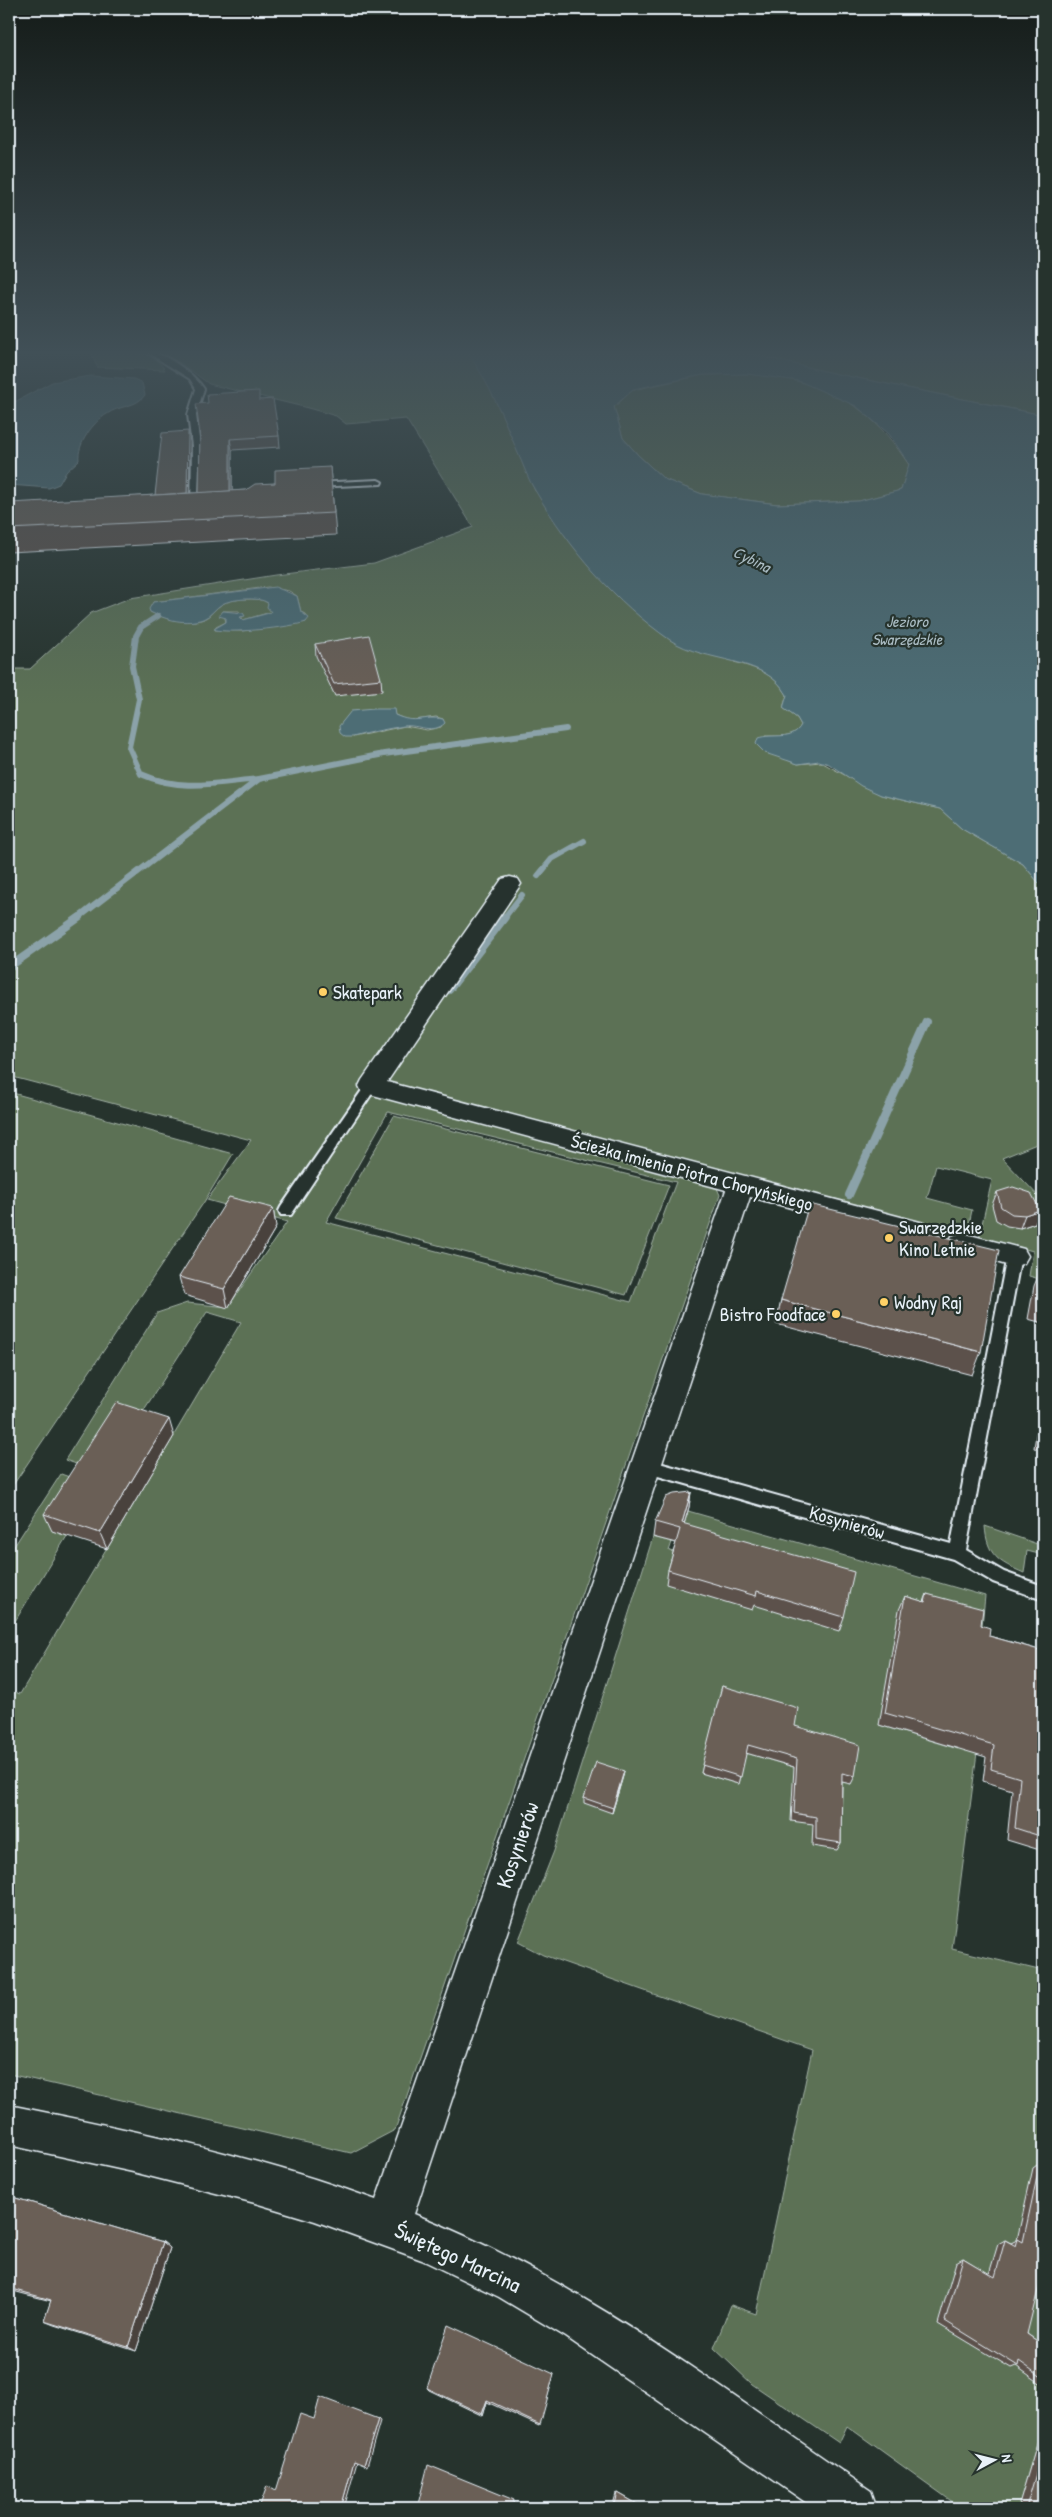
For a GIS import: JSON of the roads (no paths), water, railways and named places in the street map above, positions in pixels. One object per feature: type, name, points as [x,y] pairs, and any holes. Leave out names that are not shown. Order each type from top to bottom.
[{"type":"street","points":[[371,1086],[510,884]]},
{"type":"street","name":"Ścieżka imienia Piotra Choryńskiego","points":[[371,1086],[1014,1256]]},
{"type":"street","name":"Kosynierów","points":[[389,2225],[741,1184]]},
{"type":"street","name":"Świętego Marcina","points":[[9,2125],[100,2144],[250,2180],[326,2202],[389,2225],[493,2271],[599,2332],[854,2508]]},
{"type":"lane","points":[[195,512],[196,469]]},
{"type":"lane","points":[[309,485],[378,482]]},
{"type":"lane","points":[[286,1211],[371,1086]]},
{"type":"lane","points":[[957,1553],[1014,1256]]},
{"type":"lane","name":"Kosynierów","points":[[645,1466],[957,1553],[1003,1580],[1043,1593]]},
{"type":"water","points":[[9,469],[69,469],[59,484],[49,488],[9,485]]},
{"type":"water","name":"Jezioro Swarzędzkie","points":[[525,469],[654,469],[664,479],[702,494],[777,504],[859,501],[901,490],[907,469],[1043,469],[1043,888],[1023,864],[962,829],[940,809],[881,795],[861,786],[829,764],[819,761],[798,764],[765,753],[756,744],[758,738],[788,735],[797,730],[801,725],[797,718],[783,708],[787,695],[777,682],[750,666],[684,648],[650,625],[612,592],[579,554],[549,513]]},
{"type":"water","points":[[275,587],[297,596],[301,612],[309,618],[306,622],[259,630],[220,631],[214,629],[226,622],[226,618],[219,616],[223,611],[243,613],[245,616],[240,617],[243,620],[271,612],[267,607],[268,603],[252,599],[226,602],[206,618],[190,622],[176,621],[163,617],[150,612],[149,609],[153,602]]},
{"type":"water","points":[[394,709],[395,715],[403,718],[415,720],[436,718],[443,719],[445,723],[430,729],[404,726],[353,737],[345,737],[340,733],[339,726],[351,711]]},
{"type":"waterway","points":[[158,616],[141,627],[136,636],[132,666],[139,699],[129,747],[141,774],[156,780],[185,785],[258,779]]},
{"type":"waterway","points":[[78,918],[259,779],[384,754],[566,729]]},
{"type":"waterway","points":[[538,876],[552,859],[584,841]]},
{"type":"waterway","points":[[504,918],[522,895]]},
{"type":"waterway","points":[[9,967],[80,917]]},
{"type":"waterway","points":[[449,990],[505,917]]},
{"type":"waterway","points":[[849,1195],[927,1022]]},
{"type":"place","name":"Skatepark","points":[[323,992]]},
{"type":"place","name":"Swarzędzkie Kino Letnie","points":[[889,1238]]},
{"type":"place","name":"Wodny Raj","points":[[884,1302]]},
{"type":"place","name":"Bistro Foodface","points":[[836,1314]]},
{"type":"water label","name":"Cybina","points":[[752,559]]}]
